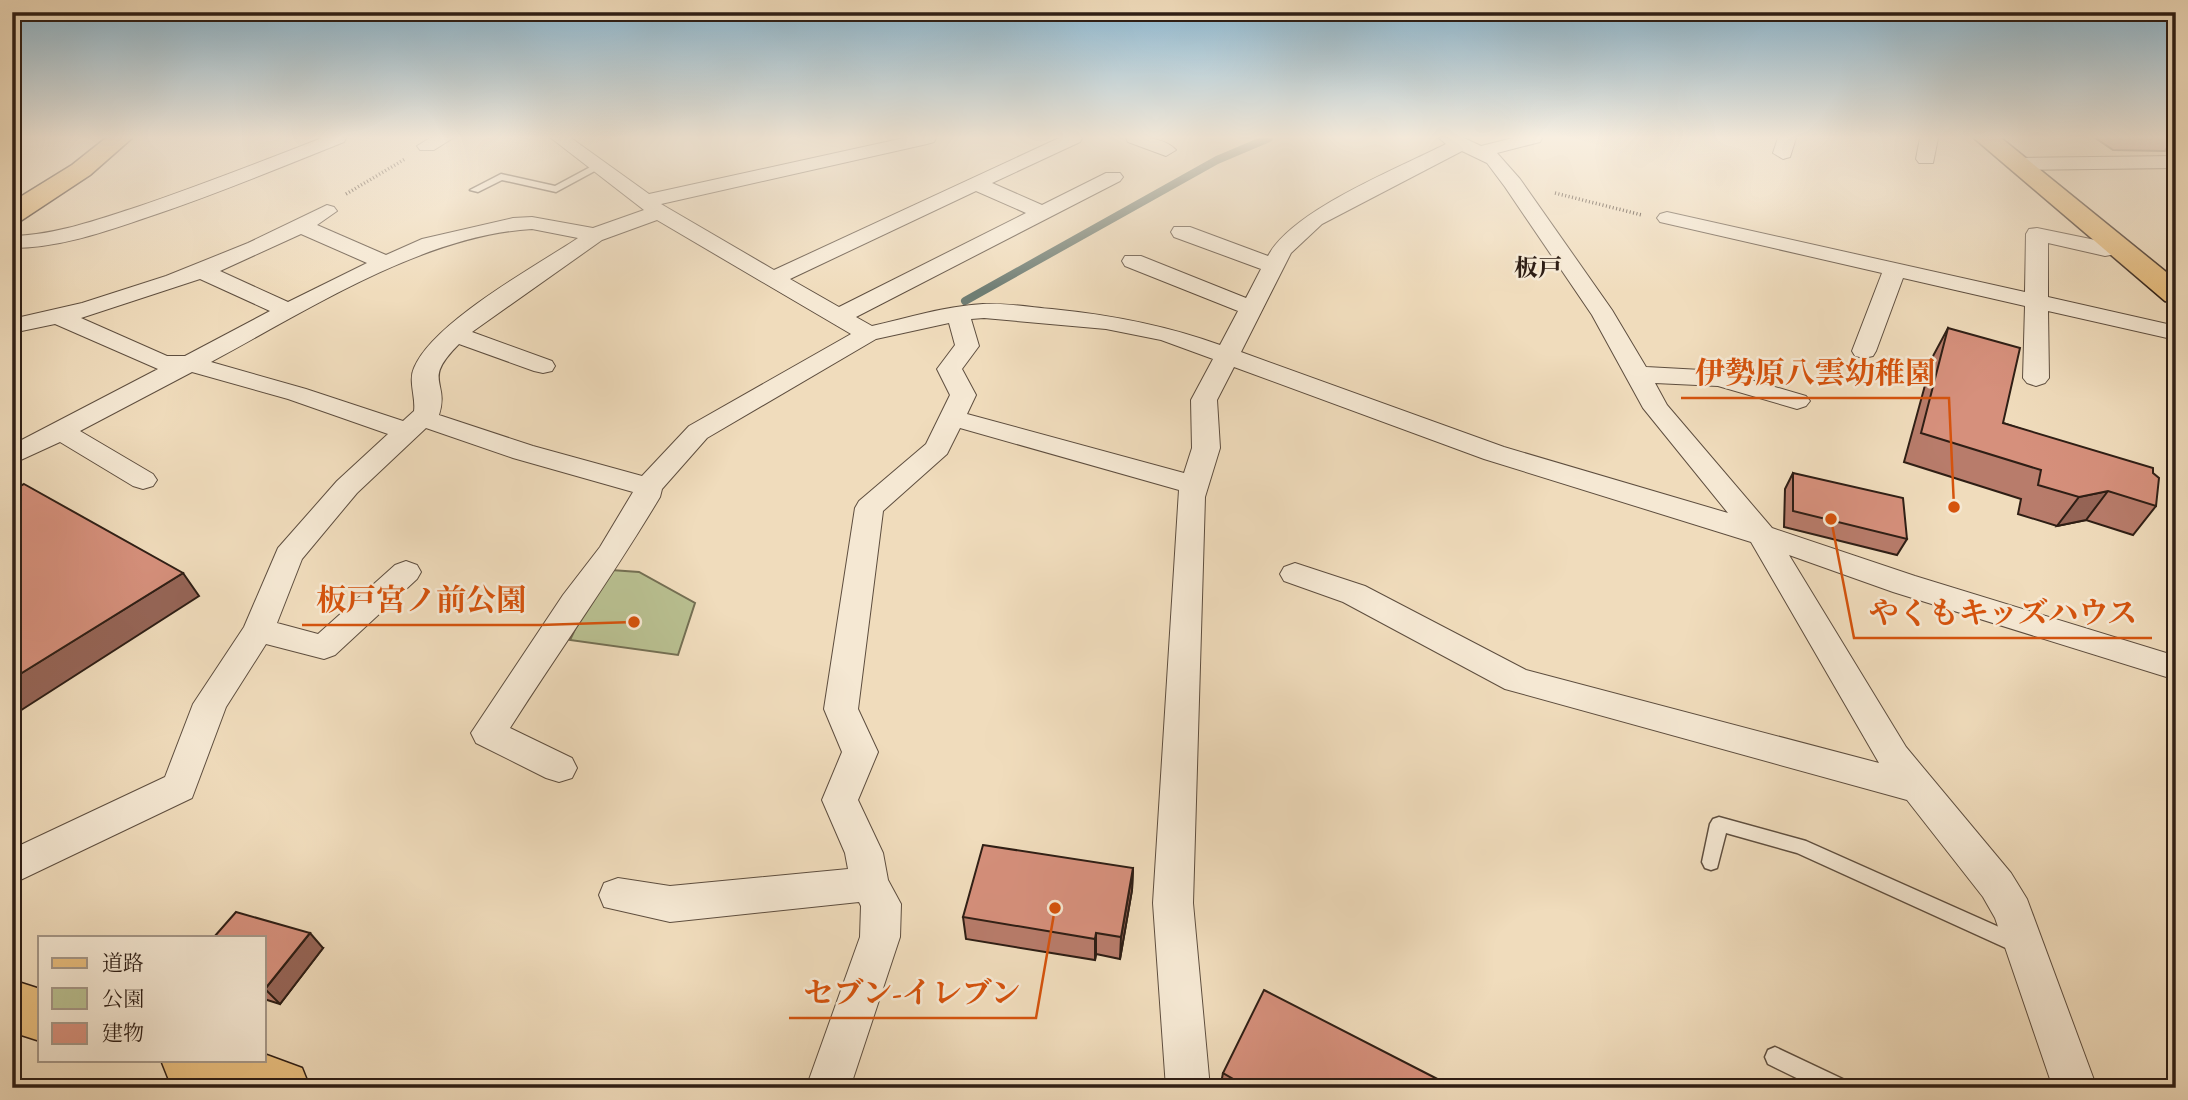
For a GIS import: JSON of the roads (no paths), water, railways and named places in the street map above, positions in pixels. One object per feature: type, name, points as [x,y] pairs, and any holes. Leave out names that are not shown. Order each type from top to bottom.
[{"type":"main road","points":[[16,210],[50,189]]},
{"type":"main road","points":[[2051,189],[2176,295]]},
{"type":"main road","points":[[12,1006],[38,1014]]},
{"type":"main road","points":[[196,1062],[282,1088]]},
{"type":"street","points":[[12,242],[30,243],[55,237],[145,211],[202,189]]},
{"type":"street","points":[[629,189],[651,207],[868,334]]},
{"type":"street","points":[[12,867],[179,787],[210,711],[210,704],[258,630],[289,555],[347,487],[414,425],[430,402],[424,381],[427,367],[456,335],[504,297],[589,241],[594,235],[651,207],[701,189]]},
{"type":"street","points":[[917,189],[941,200]]},
{"type":"street","points":[[774,278],[962,189]]},
{"type":"street","points":[[989,189],[1042,213]]},
{"type":"street","points":[[840,316],[1089,189]]},
{"type":"street","points":[[1188,1088],[1173,903],[1191,497],[1206,448],[1204,400],[1272,265],[1290,242],[1315,220],[1376,189]]},
{"type":"street","points":[[1517,189],[1604,315],[1656,408],[1762,536],[1894,757],[1997,885],[2013,912],[2075,1088]]},
{"type":"street","points":[[12,326],[61,318],[199,270],[301,226],[327,211]]},
{"type":"street","points":[[1667,218],[2038,304],[2176,333]]},
{"type":"street","points":[[12,456],[288,311],[430,244],[513,224],[531,223],[594,235]]},
{"type":"street","points":[[301,226],[385,263]]},
{"type":"street","points":[[838,226],[861,237]]},
{"type":"street","points":[[1199,234],[1272,265]]},
{"type":"street","points":[[2036,378],[2037,234],[2105,249],[2120,247]]},
{"type":"street","points":[[1135,266],[1251,308]]},
{"type":"street","points":[[199,270],[288,311]]},
{"type":"street","points":[[1864,351],[1894,271]]},
{"type":"street","points":[[559,768],[488,733],[574,603],[611,554],[646,498],[648,487],[698,432],[868,334],[958,314],[1023,313],[1106,322],[1167,334],[1484,450],[2176,668]]},
{"type":"street","points":[[828,1088],[880,937],[881,904],[869,884],[864,853],[840,800],[860,752],[841,709],[869,508],[937,448],[963,395],[949,369],[967,345],[958,314]]},
{"type":"street","points":[[61,318],[163,363],[189,363],[648,487]]},
{"type":"street","points":[[456,335],[543,366]]},
{"type":"street","points":[[1635,374],[1720,379],[1797,401]]},
{"type":"street","points":[[952,418],[1194,485]]},
{"type":"street","points":[[61,431],[143,480]]},
{"type":"street","points":[[258,630],[324,647],[406,572]]},
{"type":"street","points":[[1295,574],[1354,594],[1517,680],[1918,788]]},
{"type":"street","points":[[618,895],[670,904],[869,884]]},
{"type":"lane","points":[[1711,862],[1719,824],[1801,846],[2027,949]]},
{"type":"lane","points":[[1775,1057],[1840,1088]]},
{"type":"waterway","points":[[965,301],[1165,189]]},
{"type":"place","name":"伊勢原八雲幼稚園","points":[[1954,507]]},
{"type":"place","name":"やくもキッズハウス","points":[[1831,519]]},
{"type":"place","name":"板戸宮ノ前公園","points":[[634,622]]},
{"type":"place","name":"セブン-イレブン","points":[[1055,908]]},
{"type":"district","name":"板戸","points":[[1538,267]]}]
